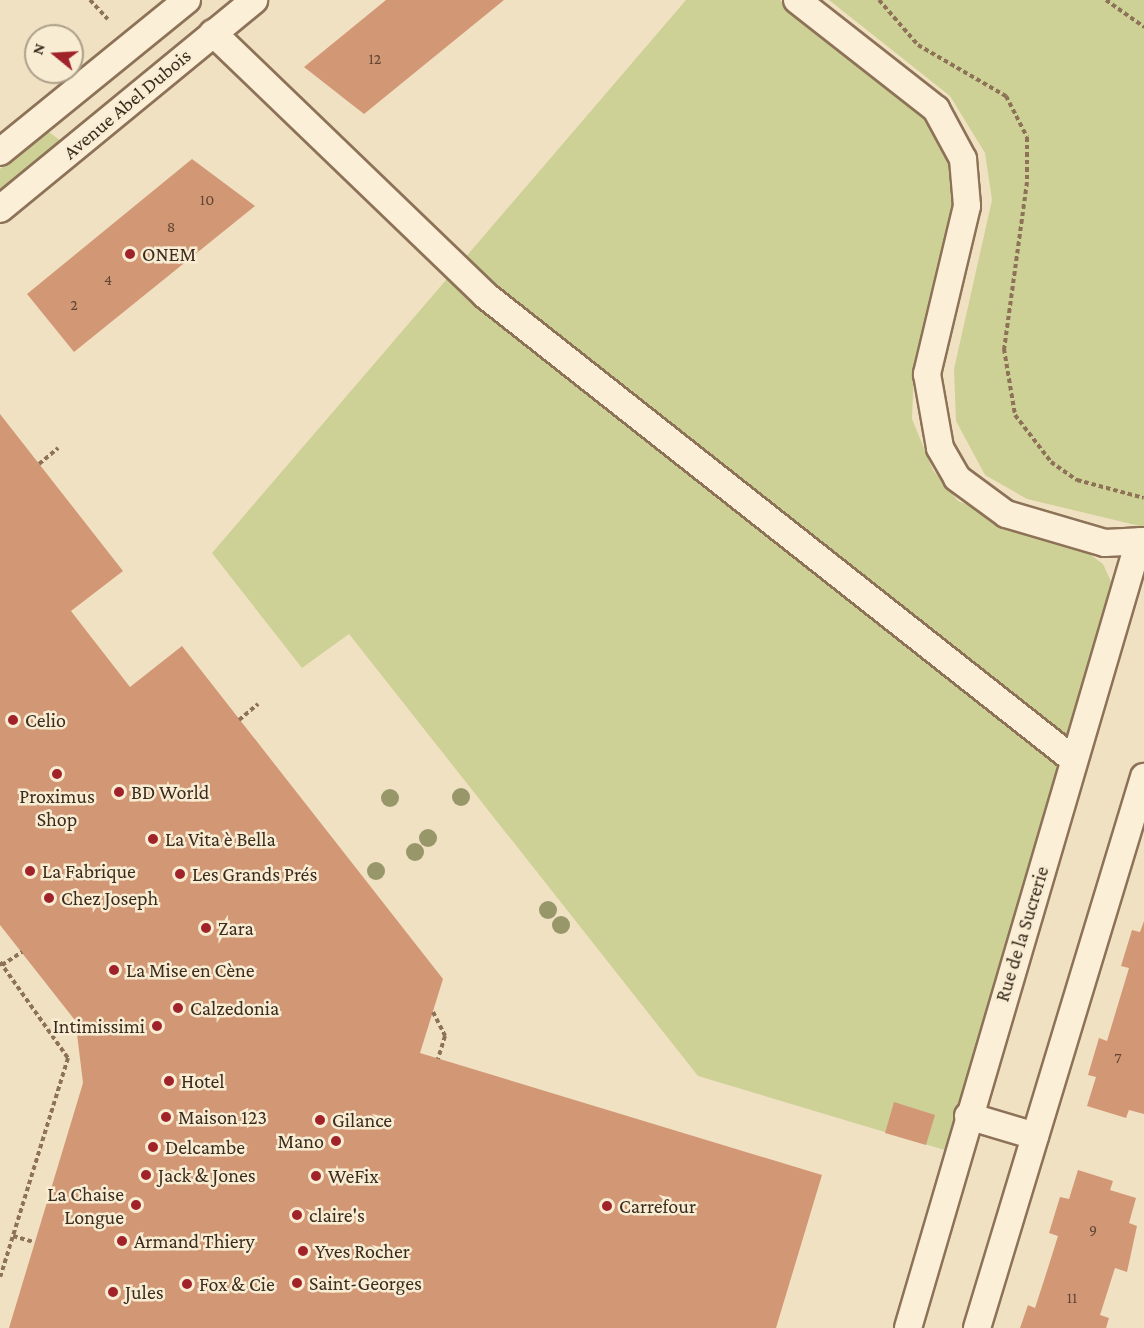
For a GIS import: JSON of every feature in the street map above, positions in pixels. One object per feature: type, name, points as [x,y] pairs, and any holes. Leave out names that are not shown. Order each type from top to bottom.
[{"type":"street","points":[[0,152],[187,0]]},
{"type":"street","name":"Avenue Abel Dubois","points":[[0,209],[254,0]]},
{"type":"street","points":[[797,0],[936,109],[963,159],[967,206],[927,374],[940,448],[957,478],[1006,514],[1105,543],[1141,541]]},
{"type":"street","points":[[816,0],[945,104],[972,150],[978,207],[937,374],[945,423],[971,477],[1011,503],[1141,541]]},
{"type":"street","points":[[213,33],[485,295],[1074,760]]},
{"type":"street","name":"Rue de la Sucrerie","points":[[908,1328],[968,1116],[1074,760],[1137,576],[1141,541]]},
{"type":"street","points":[[977,1328],[1035,1136],[1137,825],[1144,777]]},
{"type":"street","points":[[968,1116],[1035,1136]]},
{"type":"path","points":[[90,0],[108,19]]},
{"type":"path","points":[[879,0],[918,45],[1006,96],[1027,137],[1027,182],[1004,349],[1015,415],[1051,462],[1077,480],[1144,498]]},
{"type":"path","points":[[1106,0],[1144,27]]},
{"type":"path","points":[[39,464],[58,448]]},
{"type":"path","points":[[239,720],[258,704]]},
{"type":"path","points":[[0,1277],[68,1058],[1,963],[22,952]]},
{"type":"path","points":[[433,1012],[445,1036],[438,1059]]},
{"type":"path","points":[[13,1236],[34,1242]]},
{"type":"green space","points":[[686,0],[780,0],[929,123],[952,164],[953,207],[914,368],[912,419],[933,470],[958,501],[1084,550],[1103,564],[1113,586],[948,1151],[698,1076],[349,634],[302,668],[212,553]]},
{"type":"green space","points":[[829,0],[1144,0],[1144,527],[1027,499],[985,475],[956,421],[954,369],[992,200],[985,153],[950,96]]},
{"type":"green space","points":[[46,130],[64,143],[0,200],[0,169]]},
{"type":"building","points":[[386,0],[504,0],[364,114],[304,67]]},
{"type":"building","points":[[192,159],[255,206],[74,352],[27,294]]},
{"type":"building","name":"Les Grands Prés","points":[[0,414],[123,571],[71,611],[130,687],[182,646],[443,979],[420,1053],[822,1175],[776,1328],[9,1328],[83,1083],[77,1034],[85,1033],[0,925]]},
{"type":"building","points":[[1144,921],[1144,1114],[1129,1110],[1126,1118],[1087,1106],[1096,1077],[1088,1075],[1099,1038],[1107,1041],[1129,968],[1121,966],[1132,930],[1140,932]]},
{"type":"building","points":[[894,1102],[935,1115],[926,1145],[885,1133]]},
{"type":"building","points":[[1078,1170],[1113,1181],[1110,1190],[1136,1198],[1129,1223],[1137,1226],[1127,1272],[1115,1268],[1100,1315],[1109,1318],[1106,1328],[1020,1328],[1028,1305],[1035,1308],[1058,1236],[1049,1233],[1060,1197],[1069,1199]]},
{"type":"place","name":"ONEM","points":[[130,254]]},
{"type":"place","name":"Celio","points":[[13,720]]},
{"type":"place","name":"Proximus Shop","points":[[57,774]]},
{"type":"place","name":"BD World","points":[[119,792]]},
{"type":"place","name":"La Vita è Bella","points":[[153,839]]},
{"type":"place","name":"La Fabrique","points":[[30,871]]},
{"type":"place","name":"Les Grands Prés","points":[[180,874]]},
{"type":"place","name":"Chez Joseph","points":[[49,898]]},
{"type":"place","name":"Zara","points":[[206,928]]},
{"type":"place","name":"La Mise en Cène","points":[[114,970]]},
{"type":"place","name":"Calzedonia","points":[[178,1008]]},
{"type":"place","name":"Intimissimi","points":[[157,1026]]},
{"type":"place","name":"Hotel","points":[[169,1081]]},
{"type":"place","name":"Maison 123","points":[[166,1117]]},
{"type":"place","name":"Gilance","points":[[320,1120]]},
{"type":"place","name":"Mano","points":[[336,1141]]},
{"type":"place","name":"Delcambe","points":[[153,1147]]},
{"type":"place","name":"Jack & Jones","points":[[146,1175]]},
{"type":"place","name":"WeFix","points":[[316,1176]]},
{"type":"place","name":"La Chaise Longue","points":[[136,1205]]},
{"type":"place","name":"Carrefour","points":[[607,1206]]},
{"type":"place","name":"claire's","points":[[297,1215]]},
{"type":"place","name":"Armand Thiery","points":[[122,1241]]},
{"type":"place","name":"Yves Rocher","points":[[303,1251]]},
{"type":"place","name":"Saint-Georges","points":[[297,1283]]},
{"type":"place","name":"Fox & Cie","points":[[187,1284]]},
{"type":"place","name":"Jules","points":[[113,1292]]}]
